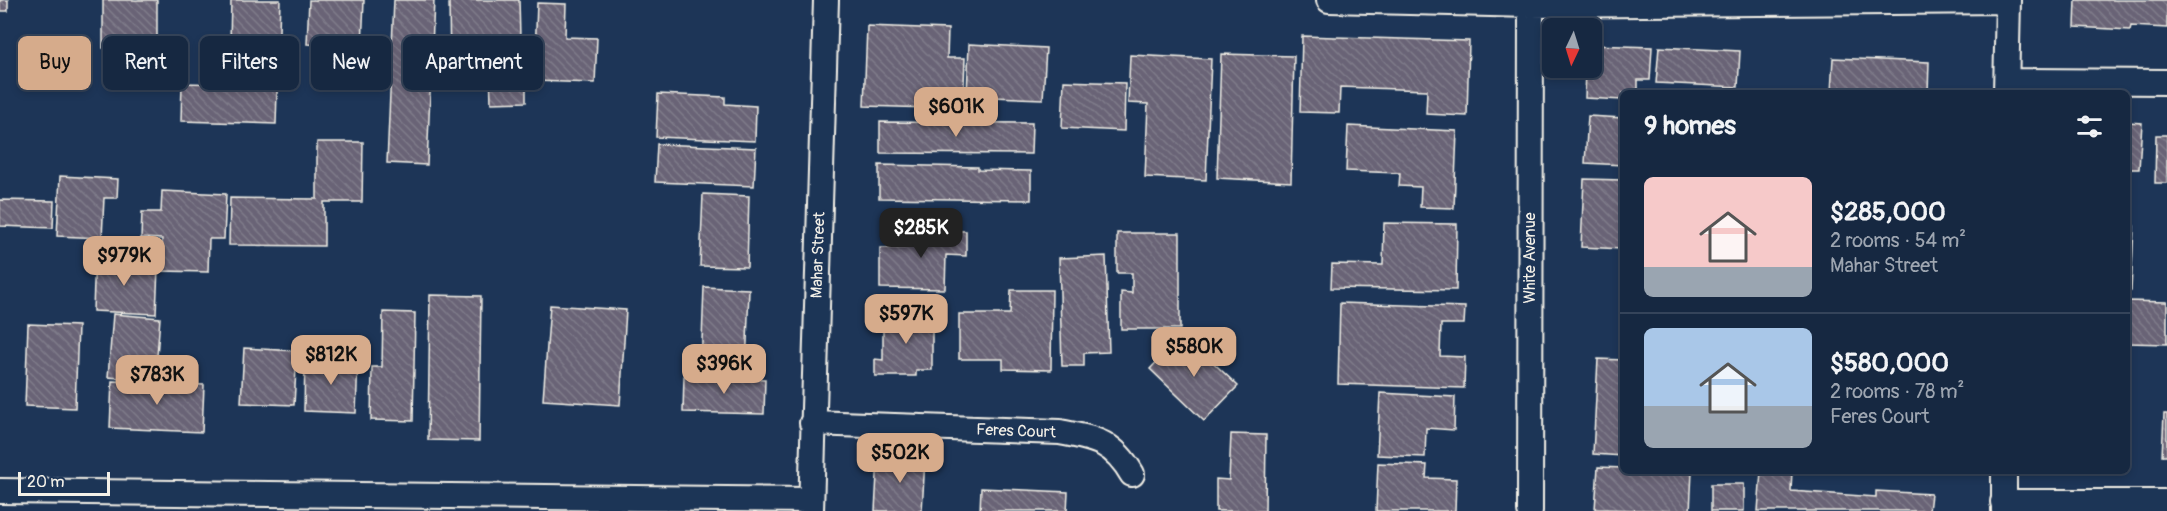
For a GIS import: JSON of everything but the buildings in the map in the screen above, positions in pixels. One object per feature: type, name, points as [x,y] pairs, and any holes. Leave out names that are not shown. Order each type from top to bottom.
[{"type":"street","name":"Mahar Street","points":[[811,506],[826,0]]},
{"type":"street","points":[[1329,0],[1531,5],[2008,0],[2007,87],[2167,82]]},
{"type":"street","name":"White Avenue","points":[[1530,511],[1531,5]]},
{"type":"street","name":"Feres Court","points":[[812,423],[1060,432],[1090,438],[1110,446],[1123,458],[1132,474]]},
{"type":"street","points":[[2004,474],[2003,506],[2167,502]]},
{"type":"street","points":[[0,491],[811,506]]}]
